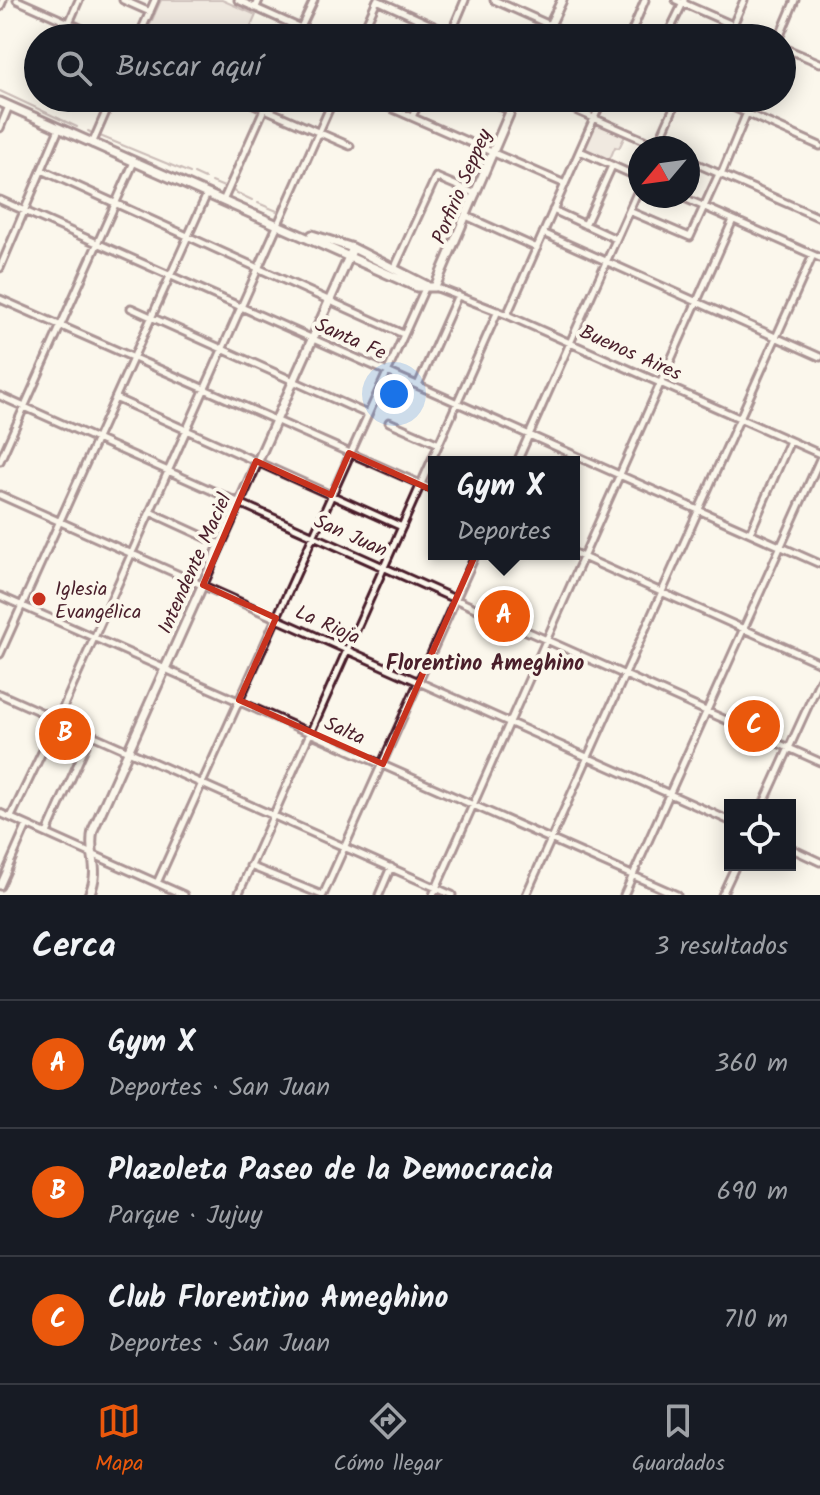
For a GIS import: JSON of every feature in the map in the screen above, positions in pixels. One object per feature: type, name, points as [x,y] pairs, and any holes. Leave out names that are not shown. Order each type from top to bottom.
[{"type":"main road","points":[[550,24],[562,0]]},
{"type":"main road","name":"Buenos Aires","points":[[0,102],[223,201],[395,267],[431,286]]},
{"type":"main road","name":"Porfirio Seppey","points":[[431,286],[466,216],[511,112]]},
{"type":"main road","name":"Buenos Aires","points":[[351,252],[417,287],[431,286]]},
{"type":"main road","name":"Intendente Maciel","points":[[89,895],[96,877],[91,838],[93,830],[351,252]]},
{"type":"street","points":[[0,7],[3,0]]},
{"type":"street","points":[[17,0],[69,23],[79,0]]},
{"type":"street","points":[[123,0],[150,12]]},
{"type":"street","points":[[144,24],[155,0]]},
{"type":"street","points":[[238,0],[292,24]]},
{"type":"street","points":[[256,7],[259,0]]},
{"type":"street","points":[[303,24],[314,0]]},
{"type":"street","points":[[366,24],[377,0],[426,24]]},
{"type":"street","points":[[455,24],[465,0]]},
{"type":"street","points":[[494,0],[548,24]]},
{"type":"street","points":[[635,24],[645,0]]},
{"type":"street","points":[[733,24],[744,0]]},
{"type":"street","points":[[785,24],[795,0]]},
{"type":"street","points":[[672,24],[681,1],[731,24]]},
{"type":"street","points":[[796,53],[820,63]]},
{"type":"street","points":[[0,128],[9,106]]},
{"type":"street","points":[[92,144],[106,112]]},
{"type":"street","points":[[223,201],[263,112]]},
{"type":"street","points":[[271,112],[350,146]]},
{"type":"street","points":[[11,817],[58,719],[327,112]]},
{"type":"street","points":[[400,112],[565,184]]},
{"type":"street","points":[[412,117],[414,112]]},
{"type":"street","points":[[580,112],[634,136]]},
{"type":"street","points":[[507,315],[597,112]]},
{"type":"street","points":[[662,136],[672,112]]},
{"type":"street","points":[[629,211],[690,237],[746,113],[820,146]]},
{"type":"street","points":[[0,268],[59,129]]},
{"type":"street","points":[[580,151],[628,173]]},
{"type":"street","points":[[0,461],[134,162]]},
{"type":"street","points":[[585,225],[612,166]]},
{"type":"street","points":[[700,166],[819,216]]},
{"type":"street","points":[[42,170],[403,334]]},
{"type":"street","points":[[395,267],[436,177],[476,194]]},
{"type":"street","points":[[0,654],[207,194]]},
{"type":"street","name":"Santa Fe","points":[[0,200],[577,456]]},
{"type":"street","points":[[526,895],[777,338],[817,256],[700,206]]},
{"type":"street","points":[[520,456],[630,208]]},
{"type":"street","points":[[553,210],[616,239]]},
{"type":"street","points":[[466,216],[537,248]]},
{"type":"street","points":[[433,895],[733,220]]},
{"type":"street","points":[[543,233],[820,357]]},
{"type":"street","points":[[157,883],[386,371],[431,286]]},
{"type":"street","name":"Buenos Aires","points":[[431,286],[570,342],[820,457]]},
{"type":"street","points":[[418,385],[458,295]]},
{"type":"street","points":[[0,299],[428,487]]},
{"type":"street","points":[[131,308],[367,414]]},
{"type":"street","points":[[434,456],[498,311]]},
{"type":"street","name":"San Juan","points":[[0,396],[820,762]]},
{"type":"street","points":[[115,398],[402,527]]},
{"type":"street","points":[[389,422],[439,444]]},
{"type":"street","points":[[750,533],[790,441]]},
{"type":"street","name":"Santa Fe","points":[[580,457],[820,564]]},
{"type":"street","points":[[624,895],[820,457]]},
{"type":"street","points":[[238,895],[428,468]]},
{"type":"street","name":"La Rioja","points":[[0,495],[724,818]]},
{"type":"street","points":[[150,512],[220,544]]},
{"type":"street","points":[[580,556],[820,663]]},
{"type":"street","points":[[250,866],[322,895],[473,560]]},
{"type":"street","name":"Salta","points":[[0,596],[677,895]]},
{"type":"street","points":[[766,799],[820,680]]},
{"type":"street","points":[[0,694],[452,895]]},
{"type":"street","points":[[47,833],[91,734]]},
{"type":"street","points":[[0,813],[180,894]]},
{"type":"street","points":[[0,886],[27,825]]},
{"type":"street","points":[[796,851],[820,862]]},
{"type":"street","points":[[379,895],[391,866]]},
{"type":"street","points":[[722,895],[733,871]]},
{"type":"highlighted area","points":[[349,453],[492,517],[383,764],[239,700],[276,618],[203,585],[256,461],[331,495]]},
{"type":"shaded area","points":[[161,0],[222,0],[256,15],[252,24],[150,24]]},
{"type":"shaded area","points":[[595,123],[625,136],[619,148],[615,147],[609,161],[585,149]]},
{"type":"waterway","points":[[0,91],[24,102]]},
{"type":"waterway","points":[[45,112],[77,127]]},
{"type":"waterway","points":[[88,131],[92,133]]},
{"type":"waterway","points":[[100,136],[190,173]]},
{"type":"waterway","points":[[194,174],[205,179]]},
{"type":"waterway","points":[[212,182],[224,187]]},
{"type":"waterway","points":[[233,191],[252,200]]},
{"type":"waterway","points":[[258,203],[277,211]]},
{"type":"place","name":"Iglesia Evangélica","points":[[39,599]]},
{"type":"place","name":"Gym X","points":[[504,616]]},
{"type":"place","name":"Club Florentino Ameghino","points":[[754,726]]},
{"type":"place","name":"Plazoleta Paseo de la Democracia","points":[[65,734]]},
{"type":"district","name":"Florentino Ameghino","points":[[485,662]]}]
